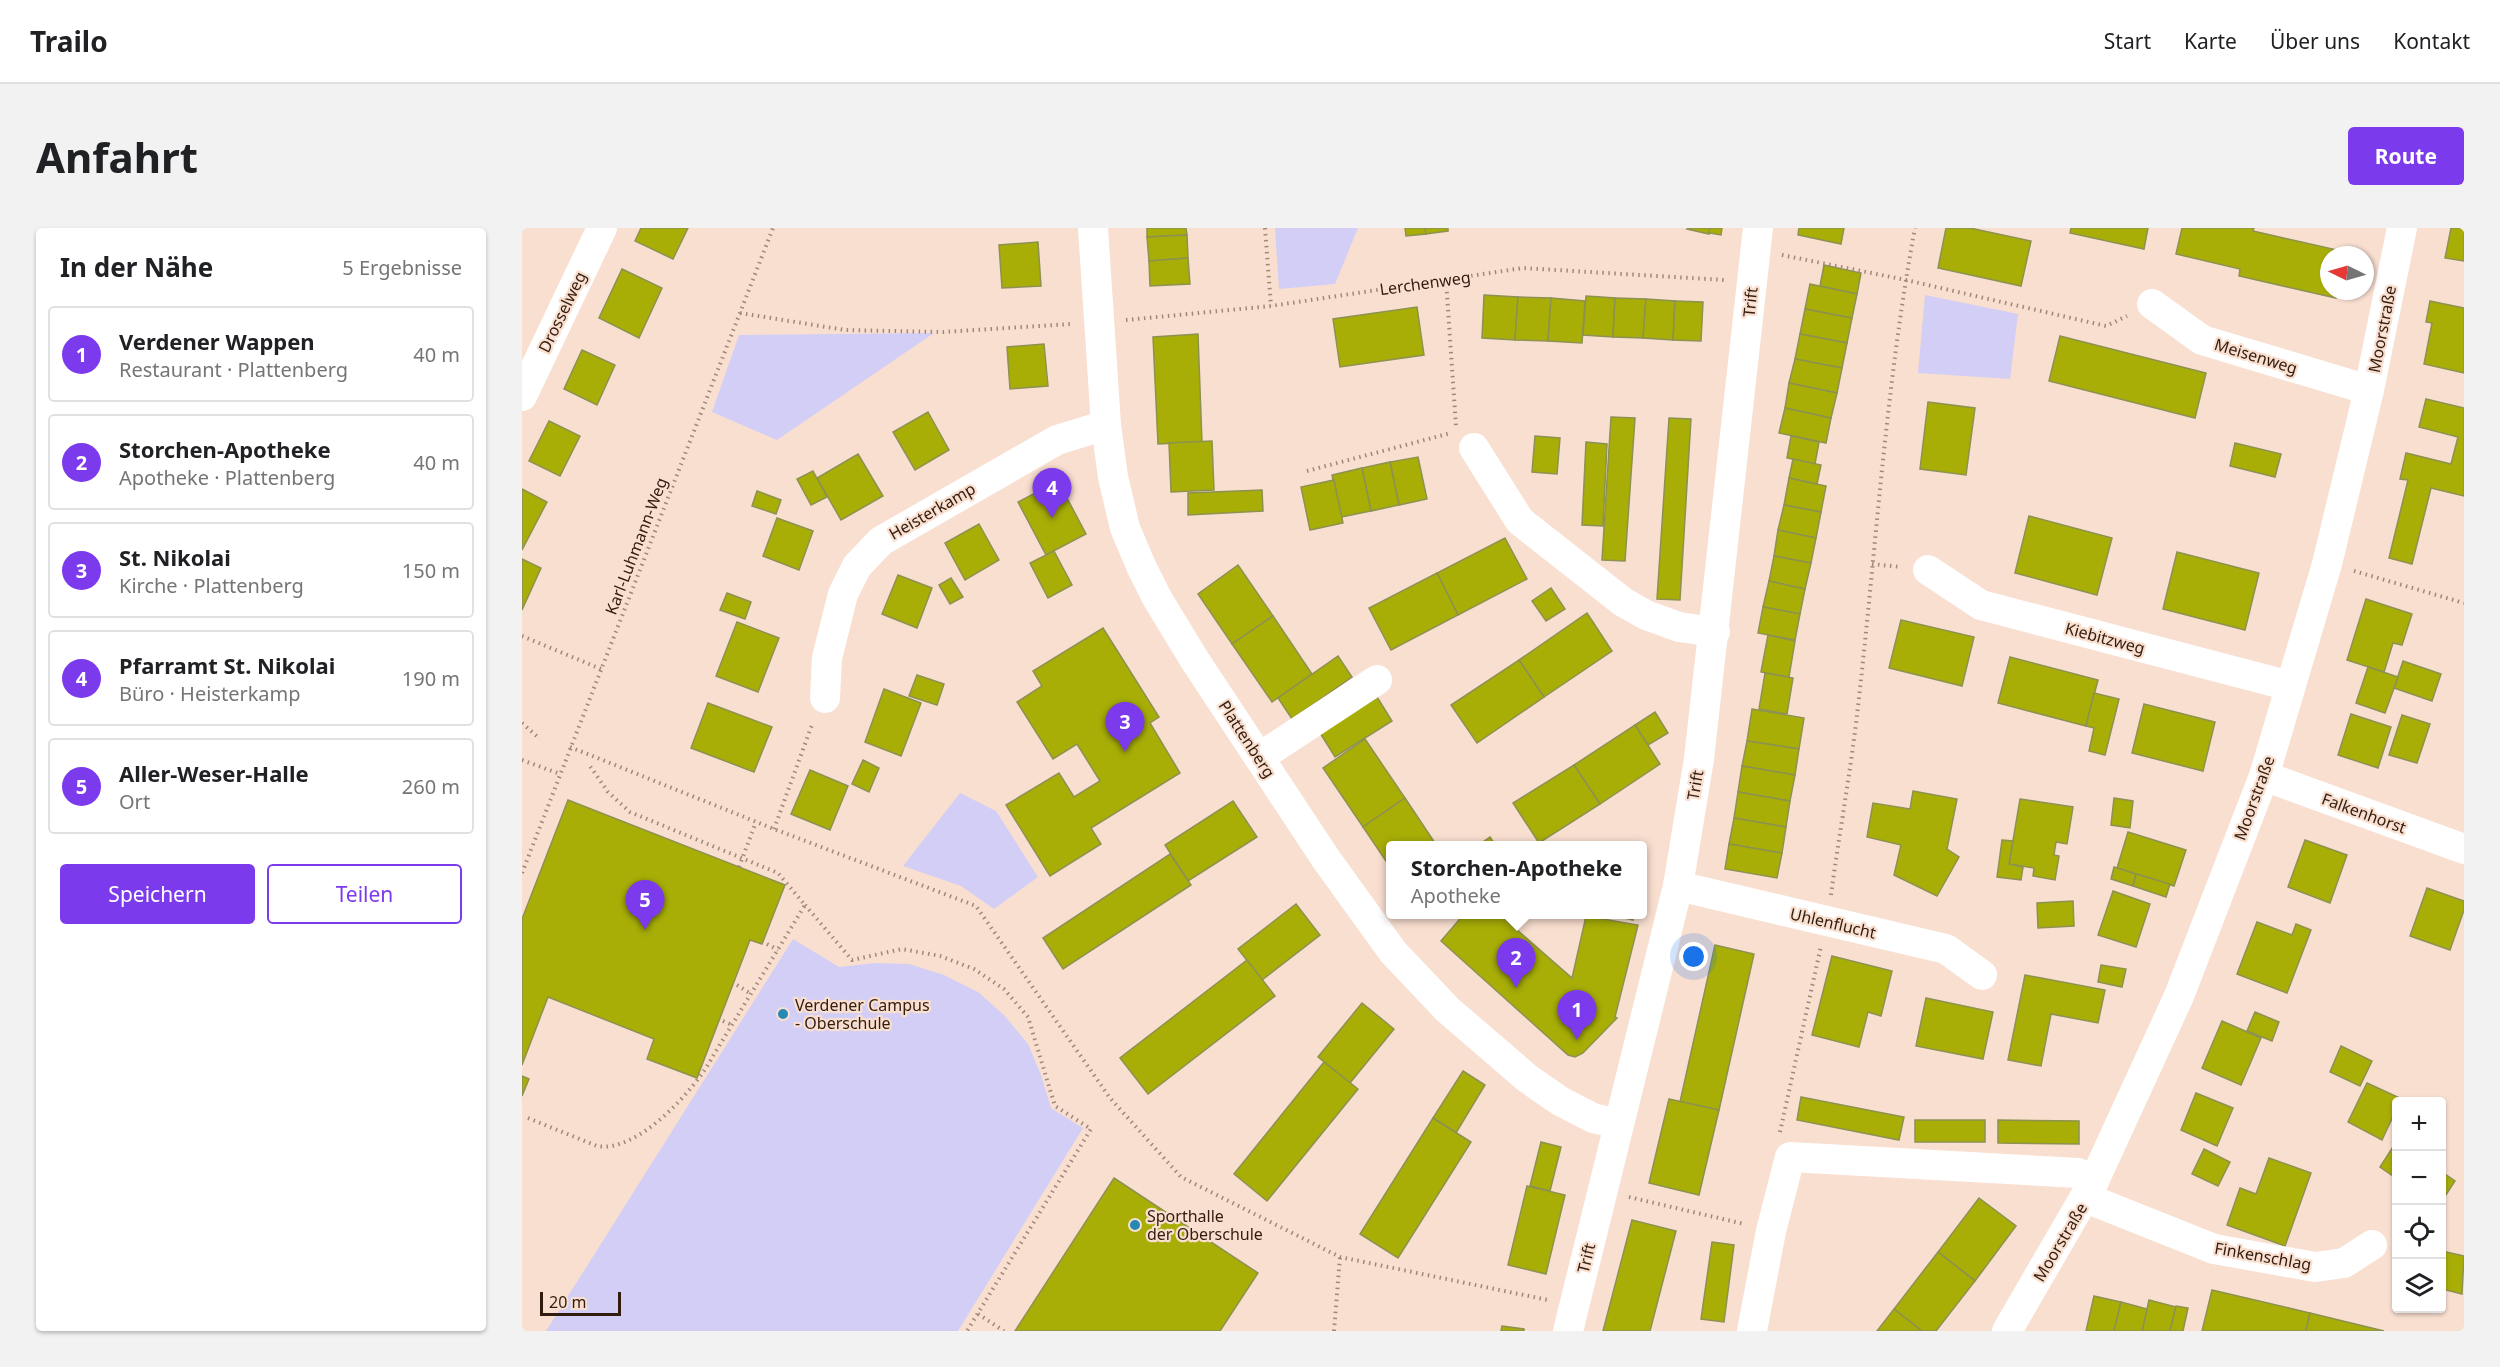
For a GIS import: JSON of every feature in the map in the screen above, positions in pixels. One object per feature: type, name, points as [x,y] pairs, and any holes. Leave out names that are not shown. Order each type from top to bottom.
[{"type":"street","name":"Drosselweg","points":[[522,396],[602,228]]},
{"type":"street","name":"Plattenberg","points":[[1093,228],[1106,425],[1113,477],[1125,528],[1141,566],[1194,659],[1326,860],[1393,952],[1448,1010],[1493,1050],[1560,1101],[1593,1118],[1618,1125]]},
{"type":"street","name":"Moorstraße","points":[[2007,1331],[2090,1189],[2179,996],[2264,776],[2327,564],[2369,390],[2402,228]]},
{"type":"street","name":"Trift","points":[[1571,1318],[1678,886],[1700,759],[1757,239]]},
{"type":"street","name":"Meisenweg","points":[[2152,304],[2202,340],[2369,390]]},
{"type":"street","name":"Heisterkamp","points":[[825,698],[827,657],[843,594],[857,566],[881,541],[1057,440],[1106,425]]},
{"type":"street","points":[[1474,448],[1520,521],[1623,602],[1646,615],[1680,627],[1715,632]]},
{"type":"street","name":"Kiebitzweg","points":[[1928,570],[1981,605],[2290,686]]},
{"type":"street","points":[[1260,758],[1377,680]]},
{"type":"street","name":"Falkenhorst","points":[[2264,776],[2464,849]]},
{"type":"street","name":"Uhlenflucht","points":[[1678,886],[1946,949],[1982,975]]},
{"type":"street","points":[[1752,1331],[1771,1231],[1790,1157]]},
{"type":"street","name":"Finkenschlag","points":[[1790,1157],[2078,1173],[2090,1189],[2214,1249],[2315,1267],[2344,1263],[2372,1245]]},
{"type":"path","name":"Karl-Luhmann-Weg","points":[[522,873],[773,228]]},
{"type":"path","points":[[1265,228],[1271,306]]},
{"type":"path","points":[[1790,1157],[1779,1136],[1827,921],[1857,716],[1872,564],[1906,280],[1915,228]]},
{"type":"path","points":[[1757,239],[1906,280],[2106,326],[2152,304]]},
{"type":"path","name":"Lerchenweg","points":[[740,313],[844,330],[943,332],[1100,322],[1271,306],[1523,268],[1752,282]]},
{"type":"path","points":[[1307,471],[1457,432],[1446,280]]},
{"type":"path","points":[[2327,564],[2464,603]]},
{"type":"path","points":[[522,636],[601,669]]},
{"type":"path","points":[[774,830],[809,730],[825,698]]},
{"type":"path","points":[[522,723],[540,739]]},
{"type":"path","points":[[570,747],[774,830],[976,906],[1110,1098],[1181,1177],[1340,1257],[1571,1318]]},
{"type":"path","points":[[522,760],[560,774]]},
{"type":"path","points":[[590,766],[608,792],[630,812],[778,873],[852,960],[902,949],[940,956],[974,969],[1004,989],[1028,1017],[1055,1106],[1092,1129],[967,1331]]},
{"type":"path","points":[[739,867],[756,822]]},
{"type":"path","points":[[528,1118],[597,1146],[608,1148],[624,1144],[649,1129],[703,1075],[805,905]]},
{"type":"path","points":[[766,944],[778,950]]},
{"type":"path","points":[[737,985],[751,994]]},
{"type":"path","points":[[723,1021],[732,1025]]},
{"type":"path","points":[[1602,1190],[1771,1231]]},
{"type":"path","points":[[1334,1331],[1340,1257]]},
{"type":"path","points":[[978,1314],[1004,1331]]},
{"type":"shaded area","points":[[1275,228],[1358,228],[1335,284],[1279,289]]},
{"type":"shaded area","points":[[1925,295],[2018,314],[2010,379],[1918,373]]},
{"type":"shaded area","points":[[934,333],[777,440],[712,412],[739,335]]},
{"type":"shaded area","points":[[960,793],[996,811],[1038,877],[994,909],[961,886],[903,866]]},
{"type":"shaded area","points":[[793,939],[839,967],[875,963],[909,964],[944,975],[978,992],[1004,1015],[1028,1044],[1051,1108],[1083,1128],[958,1331],[546,1331]]},
{"type":"building","points":[[641,228],[688,228],[673,259],[635,241]]},
{"type":"building","points":[[1147,228],[1186,228],[1187,235],[1147,237]]},
{"type":"building","points":[[1405,228],[1425,228],[1426,234],[1406,236]]},
{"type":"building","points":[[1425,228],[1448,228],[1448,231],[1426,234]]},
{"type":"building","points":[[1688,228],[1710,228],[1709,234]]},
{"type":"building","points":[[1710,228],[1722,228],[1721,235],[1709,233]]},
{"type":"building","points":[[1799,228],[1844,228],[1841,244],[1798,235]]},
{"type":"building","points":[[1946,228],[1970,228],[2031,241],[2021,286],[1938,268]]},
{"type":"building","points":[[2071,228],[2148,228],[2144,249],[2070,233]]},
{"type":"building","points":[[2182,228],[2254,228],[2253,231],[2320,246],[2320,294],[2239,276],[2240,269],[2176,254]]},
{"type":"building","points":[[2451,228],[2464,228],[2464,261],[2445,258]]},
{"type":"building","points":[[1187,235],[1188,258],[1149,261],[1147,237]]},
{"type":"building","points":[[1038,242],[1041,286],[1002,288],[999,245]]},
{"type":"building","points":[[1188,258],[1190,284],[1150,286],[1149,261]]},
{"type":"building","points":[[1824,265],[1861,273],[1857,294],[1820,286]]},
{"type":"building","points":[[622,269],[662,288],[639,338],[599,318]]},
{"type":"building","points":[[1810,284],[1857,294],[1852,318],[1805,309]]},
{"type":"building","points":[[1484,295],[1518,297],[1515,340],[1482,338]]},
{"type":"building","points":[[1586,296],[1615,298],[1613,337],[1583,335]]},
{"type":"building","points":[[1518,297],[1551,298],[1548,341],[1515,340]]},
{"type":"building","points":[[1551,298],[1585,301],[1582,343],[1548,341]]},
{"type":"building","points":[[1615,298],[1646,299],[1643,338],[1613,337]]},
{"type":"building","points":[[1646,299],[1675,301],[1673,340],[1643,338]]},
{"type":"building","points":[[1675,301],[1703,302],[1701,341],[1673,340]]},
{"type":"building","points":[[2430,301],[2464,308],[2464,373],[2424,364],[2432,323],[2426,322]]},
{"type":"building","points":[[1417,307],[1424,355],[1340,367],[1333,319]]},
{"type":"building","points":[[1805,309],[1852,318],[1847,343],[1800,334]]},
{"type":"building","points":[[1198,334],[1202,442],[1158,444],[1153,337]]},
{"type":"building","points":[[1800,334],[1847,343],[1842,368],[1795,359]]},
{"type":"building","points":[[2060,336],[2206,373],[2195,418],[2049,381]]},
{"type":"building","points":[[1044,344],[1048,386],[1010,389],[1007,347]]},
{"type":"building","points":[[582,350],[615,365],[597,405],[564,389]]},
{"type":"building","points":[[1795,359],[1842,368],[1837,393],[1789,383]]},
{"type":"building","points":[[1789,383],[1837,393],[1831,418],[1785,408]]},
{"type":"building","points":[[2426,399],[2464,408],[2464,496],[2431,488],[2412,564],[2389,558],[2408,480],[2400,479],[2406,453],[2451,464],[2458,437],[2419,427]]},
{"type":"building","points":[[1928,402],[1975,408],[1966,475],[1920,469]]},
{"type":"building","points":[[1785,408],[1831,418],[1826,443],[1779,433]]},
{"type":"building","points":[[928,412],[949,450],[915,470],[893,432]]},
{"type":"building","points":[[1611,417],[1635,418],[1625,561],[1602,560]]},
{"type":"building","points":[[1669,418],[1691,419],[1680,600],[1657,599]]},
{"type":"building","points":[[549,421],[580,436],[560,476],[529,461]]},
{"type":"building","points":[[1535,436],[1560,438],[1557,474],[1532,472]]},
{"type":"building","points":[[1791,436],[1819,442],[1815,464],[1787,458]]},
{"type":"building","points":[[1212,441],[1214,490],[1171,492],[1169,443]]},
{"type":"building","points":[[1586,442],[1607,444],[1603,526],[1582,525]]},
{"type":"building","points":[[2235,443],[2281,454],[2275,477],[2230,466]]},
{"type":"building","points":[[858,454],[883,496],[841,520],[817,478]]},
{"type":"building","points":[[1418,457],[1427,499],[1399,505],[1390,462]]},
{"type":"building","points":[[1793,459],[1821,465],[1817,484],[1789,478]]},
{"type":"building","points":[[1390,462],[1399,505],[1371,511],[1362,468]]},
{"type":"building","points":[[1362,468],[1371,511],[1341,517],[1332,475]]},
{"type":"building","points":[[813,471],[827,497],[811,505],[797,479]]},
{"type":"building","points":[[1789,478],[1826,486],[1821,512],[1784,505]]},
{"type":"building","points":[[1334,480],[1343,523],[1310,530],[1301,487]]},
{"type":"building","points":[[1058,481],[1086,534],[1046,555],[1018,502]]},
{"type":"building","points":[[522,489],[547,502],[522,550]]},
{"type":"building","points":[[1262,490],[1263,511],[1188,515],[1188,493]]},
{"type":"building","points":[[757,491],[781,500],[776,514],[752,506]]},
{"type":"building","points":[[1784,505],[1821,512],[1816,538],[1778,530]]},
{"type":"building","points":[[2029,516],[2112,538],[2097,595],[2015,573]]},
{"type":"building","points":[[777,518],[813,531],[799,570],[763,556]]},
{"type":"building","points":[[979,524],[999,560],[965,580],[945,543]]},
{"type":"building","points":[[1778,530],[1816,538],[1811,563],[1774,556]]},
{"type":"building","points":[[1505,538],[1527,579],[1458,615],[1437,573]]},
{"type":"building","points":[[1054,551],[1072,585],[1048,598],[1030,563]]},
{"type":"building","points":[[2177,552],[2259,573],[2245,630],[2163,609]]},
{"type":"building","points":[[1774,556],[1811,563],[1805,589],[1769,581]]},
{"type":"building","points":[[522,559],[541,568],[522,610]]},
{"type":"building","points":[[1238,565],[1273,616],[1232,644],[1198,594]]},
{"type":"building","points":[[1437,573],[1458,615],[1391,650],[1369,608]]},
{"type":"building","points":[[898,575],[932,588],[917,628],[882,614]]},
{"type":"building","points":[[951,578],[963,597],[950,604],[939,585]]},
{"type":"building","points":[[1769,581],[1805,589],[1800,614],[1763,607]]},
{"type":"building","points":[[1551,588],[1565,609],[1546,621],[1532,601]]},
{"type":"building","points":[[727,593],[751,602],[745,619],[720,610]]},
{"type":"building","points":[[2366,599],[2412,614],[2402,645],[2393,643],[2384,672],[2347,660]]},
{"type":"building","points":[[1763,607],[1800,614],[1795,640],[1758,633]]},
{"type":"building","points":[[1587,613],[1612,651],[1544,697],[1519,660]]},
{"type":"building","points":[[1273,616],[1312,674],[1272,702],[1232,644]]},
{"type":"building","points":[[1901,620],[1974,637],[1962,686],[1889,668]]},
{"type":"building","points":[[737,622],[779,638],[758,692],[716,676]]},
{"type":"building","points":[[1103,628],[1159,717],[1150,723],[1180,773],[1091,828],[1101,844],[1050,876],[1006,805],[1059,773],[1074,797],[1100,781],[1077,744],[1053,759],[1017,702],[1042,686],[1033,671]]},
{"type":"building","points":[[1768,635],[1795,641],[1789,677],[1761,672]]},
{"type":"building","points":[[1338,656],[1352,677],[1292,719],[1278,698]]},
{"type":"building","points":[[2010,657],[2098,680],[2086,726],[1998,703]]},
{"type":"building","points":[[1519,660],[1544,697],[1477,743],[1451,705]]},
{"type":"building","points":[[2403,661],[2441,674],[2432,701],[2394,688]]},
{"type":"building","points":[[2368,667],[2398,677],[2385,713],[2356,703]]},
{"type":"building","points":[[1765,673],[1793,678],[1787,714],[1759,709]]},
{"type":"building","points":[[917,675],[944,684],[937,705],[909,696]]},
{"type":"building","points":[[884,689],[921,703],[901,756],[865,742]]},
{"type":"building","points":[[2094,693],[2119,699],[2105,755],[2089,751],[2094,728],[2086,726]]},
{"type":"building","points":[[1377,697],[1392,721],[1335,757],[1320,733]]},
{"type":"building","points":[[708,703],[772,727],[754,772],[691,748]]},
{"type":"building","points":[[2144,704],[2215,722],[2203,771],[2132,753]]},
{"type":"building","points":[[1752,709],[1804,718],[1799,749],[1747,741]]},
{"type":"building","points":[[1655,712],[1668,733],[1648,745],[1635,725]]},
{"type":"building","points":[[2351,714],[2391,727],[2378,768],[2338,755]]},
{"type":"building","points":[[2402,715],[2430,724],[2417,763],[2389,755]]},
{"type":"building","points":[[1635,725],[1660,764],[1600,804],[1574,765]]},
{"type":"building","points":[[1365,739],[1405,798],[1363,827],[1323,768]]},
{"type":"building","points":[[1747,741],[1799,749],[1795,775],[1742,766]]},
{"type":"building","points":[[863,760],[879,768],[869,792],[852,784]]},
{"type":"building","points":[[1574,765],[1600,804],[1542,841],[1538,841],[1513,803]]},
{"type":"building","points":[[1742,766],[1795,775],[1790,801],[1738,792]]},
{"type":"building","points":[[810,770],[848,786],[830,830],[791,814]]},
{"type":"building","points":[[1913,791],[1957,799],[1947,849],[1959,857],[1937,896],[1894,875],[1901,845],[1867,837],[1873,803],[1910,809]]},
{"type":"building","points":[[1738,792],[1790,801],[1786,827],[1734,818]]},
{"type":"building","points":[[1405,798],[1434,841],[1386,841],[1386,861],[1363,827]]},
{"type":"building","points":[[2114,798],[2133,801],[2130,828],[2111,825]]},
{"type":"building","points":[[2020,799],[2073,807],[2067,844],[2056,842],[2054,855],[2059,856],[2055,880],[2033,876],[2034,868],[2009,864]]},
{"type":"building","points":[[568,800],[785,885],[762,944],[750,940],[697,1078],[647,1059],[654,1039],[548,997],[522,1065],[522,919]]},
{"type":"building","points":[[1233,801],[1257,837],[1188,881],[1165,845]]},
{"type":"building","points":[[1734,818],[1786,827],[1782,853],[1729,844]]},
{"type":"building","points":[[2128,832],[2186,850],[2174,886],[2117,868]]},
{"type":"building","points":[[2002,840],[2013,841],[2009,864],[2023,867],[2021,880],[1997,877]]},
{"type":"building","points":[[2305,840],[2347,855],[2330,903],[2288,887]]},
{"type":"building","points":[[1729,844],[1782,853],[1777,878],[1725,869]]},
{"type":"building","points":[[1170,854],[1191,885],[1063,969],[1043,938]]},
{"type":"building","points":[[2114,867],[2136,874],[2133,886],[2111,879]]},
{"type":"building","points":[[2136,874],[2170,884],[2166,897],[2133,886]]},
{"type":"building","points":[[2427,888],[2464,901],[2464,910],[2450,950],[2410,936]]},
{"type":"building","points":[[2113,891],[2150,904],[2136,947],[2098,935]]},
{"type":"building","points":[[2073,901],[2074,926],[2038,928],[2037,903]]},
{"type":"building","points":[[1296,904],[1320,935],[1262,980],[1238,949]]},
{"type":"building","points":[[1460,919],[1505,919],[1572,978],[1585,919],[1603,919],[1638,925],[1615,1017],[1617,1018],[1583,1053],[1575,1057],[1568,1055],[1441,941]]},
{"type":"building","points":[[2257,922],[2292,935],[2296,924],[2311,930],[2287,993],[2237,974]]},
{"type":"building","points":[[1715,945],[1754,954],[1719,1110],[1680,1102]]},
{"type":"building","points":[[1832,956],[1892,971],[1881,1016],[1868,1012],[1859,1047],[1812,1035]]},
{"type":"building","points":[[1247,960],[1275,996],[1148,1094],[1120,1058]]},
{"type":"building","points":[[2101,965],[2126,969],[2122,987],[2098,982]]},
{"type":"building","points":[[2025,975],[2105,990],[2098,1023],[2051,1014],[2041,1066],[2008,1060]]},
{"type":"building","points":[[1926,998],[1993,1012],[1983,1059],[1916,1046]]},
{"type":"building","points":[[1362,1003],[1394,1029],[1350,1083],[1318,1057]]},
{"type":"building","points":[[2255,1012],[2279,1022],[2272,1041],[2247,1031]]},
{"type":"building","points":[[2222,1021],[2261,1038],[2241,1085],[2202,1068]]},
{"type":"building","points":[[2341,1046],[2372,1061],[2360,1086],[2330,1072]]},
{"type":"building","points":[[1324,1062],[1358,1089],[1267,1201],[1234,1174]]},
{"type":"building","points":[[1463,1071],[1485,1085],[1456,1133],[1433,1118]]},
{"type":"building","points":[[522,1076],[529,1079],[522,1096]]},
{"type":"building","points":[[2367,1083],[2398,1097],[2392,1097],[2392,1119],[2382,1140],[2348,1122]]},
{"type":"building","points":[[2196,1093],[2233,1108],[2217,1146],[2181,1130]]},
{"type":"building","points":[[1801,1097],[1904,1117],[1899,1140],[1797,1120]]},
{"type":"building","points":[[1669,1099],[1719,1110],[1699,1195],[1649,1183]]},
{"type":"building","points":[[1433,1118],[1471,1142],[1398,1258],[1360,1234]]},
{"type":"building","points":[[1915,1120],[1985,1120],[1985,1142],[1915,1142]]},
{"type":"building","points":[[1998,1120],[2079,1121],[2079,1144],[1998,1143]]},
{"type":"building","points":[[1541,1142],[1561,1147],[1550,1191],[1530,1186]]},
{"type":"building","points":[[2392,1148],[2392,1175],[2380,1167]]},
{"type":"building","points":[[2204,1149],[2230,1162],[2218,1186],[2192,1174]]},
{"type":"building","points":[[2269,1158],[2311,1173],[2285,1246],[2227,1225],[2240,1188],[2256,1194]]},
{"type":"building","points":[[2446,1175],[2455,1181],[2446,1195]]},
{"type":"building","name":"Sporthalle der Oberschule","points":[[1114,1178],[1258,1273],[1220,1331],[1015,1331]]},
{"type":"building","points":[[1527,1186],[1565,1195],[1546,1274],[1508,1265]]},
{"type":"building","points":[[1979,1198],[2016,1226],[1975,1281],[1938,1252]]},
{"type":"building","points":[[1632,1220],[1676,1231],[1650,1331],[1603,1331]]},
{"type":"building","points":[[1712,1242],[1734,1245],[1724,1322],[1701,1319]]},
{"type":"building","points":[[1938,1252],[1975,1281],[1936,1331],[1922,1331],[1894,1309]]},
{"type":"building","points":[[2446,1252],[2464,1256],[2462,1294],[2446,1290]]},
{"type":"building","points":[[2212,1290],[2310,1313],[2306,1331],[2202,1331]]},
{"type":"building","points":[[2094,1296],[2121,1302],[2114,1331],[2086,1331]]},
{"type":"building","points":[[2149,1300],[2176,1307],[2170,1331],[2142,1331]]},
{"type":"building","points":[[2121,1302],[2147,1309],[2142,1331],[2114,1331]]},
{"type":"building","points":[[2176,1306],[2188,1308],[2183,1331],[2170,1331]]},
{"type":"building","points":[[1894,1309],[1922,1331],[1877,1331]]},
{"type":"building","points":[[2310,1313],[2384,1331],[2306,1331]]},
{"type":"building","points":[[1502,1326],[1524,1329],[1524,1331],[1501,1331]]},
{"type":"place","name":"Pfarramt St. Nikolai","points":[[1052,518]]},
{"type":"place","name":"St. Nikolai","points":[[1125,752]]},
{"type":"place","name":"Aller-Weser-Halle","points":[[645,930]]},
{"type":"place","name":"Storchen-Apotheke","points":[[1516,988]]},
{"type":"place","name":"Verdener Campus - Oberschule","points":[[783,1014]]},
{"type":"place","name":"Verdener Wappen","points":[[1577,1040]]},
{"type":"place","name":"Sporthalle der Oberschule","points":[[1135,1225]]}]
